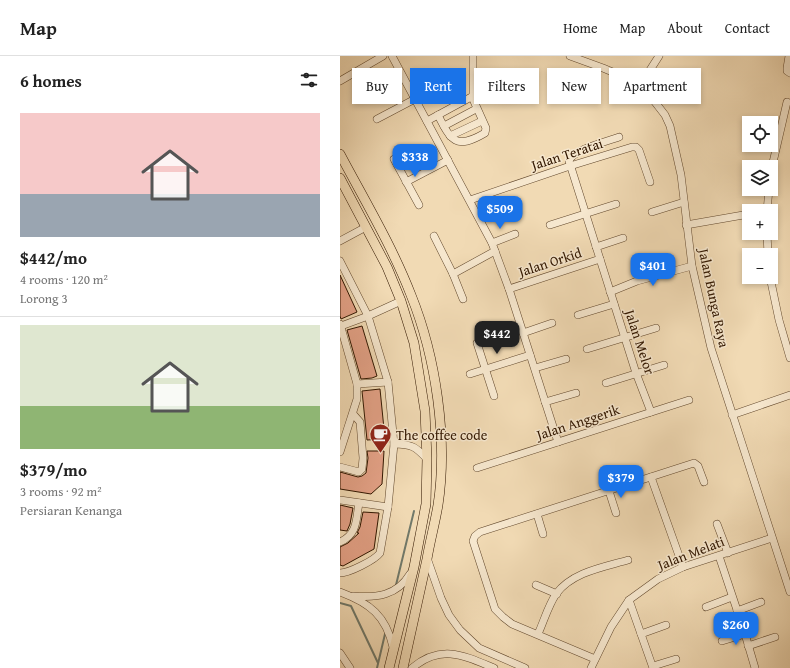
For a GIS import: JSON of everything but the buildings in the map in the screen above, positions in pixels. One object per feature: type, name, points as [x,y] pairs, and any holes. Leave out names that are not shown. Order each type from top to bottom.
[{"type":"main road","points":[[340,154],[395,258],[422,325],[439,407],[442,453],[438,505],[403,668]]},
{"type":"main road","points":[[340,178],[387,267],[401,301],[414,344],[425,411],[428,459],[426,504],[414,567],[389,668]]},
{"type":"street","points":[[340,81],[383,56]]},
{"type":"street","points":[[392,56],[410,90]]},
{"type":"street","points":[[438,115],[447,131],[458,142],[463,143],[485,133],[486,128],[476,109],[473,96],[473,56]]},
{"type":"street","name":"Jalan Bunga Raya","points":[[570,56],[609,71]]},
{"type":"street","points":[[651,68],[659,56]]},
{"type":"street","points":[[789,56],[786,68],[790,73]]},
{"type":"street","points":[[427,121],[473,96]]},
{"type":"street","points":[[377,118],[410,102]]},
{"type":"street","points":[[774,160],[787,102]]},
{"type":"street","points":[[418,104],[492,243],[509,289],[558,442]]},
{"type":"street","name":"Jalan Bunga Raya","points":[[657,104],[666,115],[670,126],[681,175],[692,266],[711,348],[790,592]]},
{"type":"street","points":[[447,131],[476,109]]},
{"type":"street","points":[[435,136],[482,121]]},
{"type":"street","points":[[570,166],[568,161],[573,154],[619,137]]},
{"type":"street","name":"Jalan Teratai","points":[[470,200],[570,166],[632,147],[636,147],[639,150],[650,182]]},
{"type":"street","points":[[394,159],[419,205]]},
{"type":"street","points":[[406,182],[448,160]]},
{"type":"street","name":"Jalan Melor","points":[[570,166],[636,373],[651,412]]},
{"type":"street","points":[[652,212],[684,202]]},
{"type":"street","points":[[550,225],[616,204]]},
{"type":"street","points":[[686,225],[742,215]]},
{"type":"street","points":[[340,241],[366,227]]},
{"type":"street","points":[[492,243],[516,234]]},
{"type":"street","points":[[434,236],[453,274],[463,300]]},
{"type":"street","points":[[596,247],[623,238]]},
{"type":"street","points":[[453,274],[495,251]]},
{"type":"street","name":"Jalan Orkid","points":[[509,289],[600,259]]},
{"type":"street","points":[[340,261],[368,316],[379,349],[388,382],[394,444],[388,507],[380,553],[376,557],[349,571],[340,573]]},
{"type":"street","points":[[610,292],[637,282],[692,266]]},
{"type":"street","points":[[771,284],[779,320],[790,358]]},
{"type":"street","points":[[340,452],[357,399],[357,384],[340,325],[368,316],[401,301]]},
{"type":"street","points":[[578,315],[614,304]]},
{"type":"street","points":[[523,333],[552,323]]},
{"type":"street","points":[[587,349],[656,328]]},
{"type":"street","points":[[477,343],[494,396]]},
{"type":"street","points":[[470,374],[530,355]]},
{"type":"street","points":[[534,368],[566,359]]},
{"type":"street","points":[[606,383],[664,365]]},
{"type":"street","points":[[357,384],[388,382]]},
{"type":"street","points":[[545,402],[576,392]]},
{"type":"street","points":[[732,415],[790,395]]},
{"type":"street","name":"Jalan Anggerik","points":[[476,468],[689,400]]},
{"type":"street","points":[[340,467],[359,472],[362,469],[363,458],[360,422],[353,414]]},
{"type":"street","points":[[394,444],[407,444],[417,448],[428,459]]},
{"type":"street","points":[[596,659],[512,624],[503,617],[495,608],[473,541],[475,536],[480,532],[694,464],[698,466],[704,482]]},
{"type":"street","points":[[651,477],[683,567]]},
{"type":"street","points":[[609,491],[616,513]]},
{"type":"street","points":[[340,500],[388,507]]},
{"type":"street","points":[[340,542],[351,536],[354,531],[359,503]]},
{"type":"street","points":[[537,514],[543,534]]},
{"type":"street","points":[[717,524],[728,553]]},
{"type":"street","name":"Jalan Melati","points":[[591,668],[611,627],[629,600],[658,579],[683,567],[772,538]]},
{"type":"street","points":[[719,556],[755,668]]},
{"type":"street","points":[[427,558],[441,598],[449,615],[460,630],[479,648],[525,668]]},
{"type":"street","points":[[538,634],[557,594],[565,585],[589,572],[628,560]]},
{"type":"street","points":[[340,592],[369,598],[387,594],[406,581],[414,567]]},
{"type":"street","points":[[536,585],[557,594]]},
{"type":"street","points":[[349,595],[375,610],[390,634],[393,647]]},
{"type":"street","points":[[706,606],[732,597]]},
{"type":"street","points":[[629,600],[653,667],[676,659]]},
{"type":"street","points":[[737,611],[761,602]]},
{"type":"street","points":[[641,634],[666,625]]},
{"type":"street","points":[[722,641],[745,634]]},
{"type":"street","points":[[748,646],[775,637]]},
{"type":"street","points":[[340,653],[350,668]]},
{"type":"street","points":[[412,668],[421,660],[434,655],[447,653],[474,660],[494,668]]},
{"type":"waterway","points":[[396,585],[414,511]]},
{"type":"waterway","points":[[340,603],[351,606],[378,663]]},
{"type":"waterway","points":[[377,668],[385,634]]},
{"type":"place","name":"The coffee code","points":[[380,454]]}]
